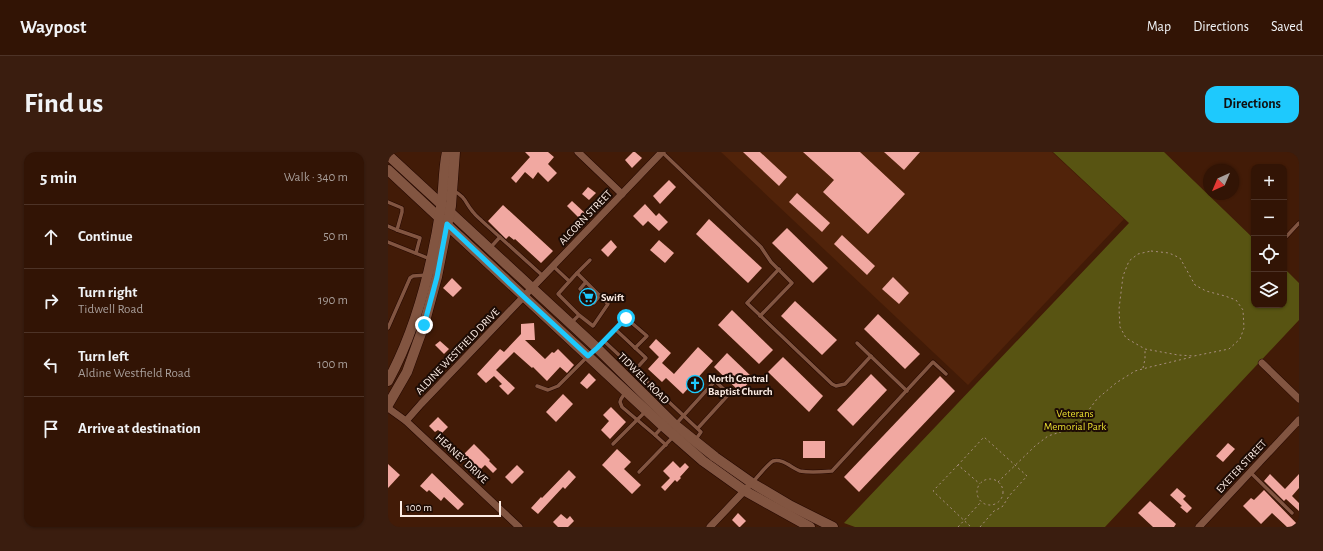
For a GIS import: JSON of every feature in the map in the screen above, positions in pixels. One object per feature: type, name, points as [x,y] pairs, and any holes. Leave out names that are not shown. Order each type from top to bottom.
[{"type":"main road","points":[[388,381],[393,366],[414,322],[428,275],[442,204],[447,152]]},
{"type":"main road","points":[[388,407],[407,372],[424,325],[437,277],[450,212],[455,152]]},
{"type":"main road","name":"TIDWELL ROAD","points":[[388,155],[570,324],[601,344],[670,430],[695,441],[752,483],[791,506],[833,527]]},
{"type":"main road","name":"TIDWELL ROAD","points":[[388,170],[646,411],[670,430],[703,461],[745,491],[810,527]]},
{"type":"main road","points":[[414,322],[424,325]]},
{"type":"main road","points":[[588,356],[601,344]]},
{"type":"street","points":[[578,152],[622,194]]},
{"type":"street","name":"ALCORN STREET","points":[[524,297],[662,152]]},
{"type":"street","name":"ALDINE WESTFIELD DRIVE","points":[[406,421],[524,297]]},
{"type":"street","points":[[1262,363],[1299,399]]},
{"type":"street","name":"HEANEY DRIVE","points":[[388,407],[406,421],[519,527]]},
{"type":"street","name":"EXETER STREET","points":[[1199,527],[1299,420]]},
{"type":"street","points":[[710,527],[752,483]]},
{"type":"lane","points":[[662,152],[761,247],[771,262],[792,283],[760,316]]},
{"type":"lane","points":[[452,190],[461,194],[473,212],[543,276]]},
{"type":"lane","points":[[388,202],[402,208],[397,230]]},
{"type":"lane","points":[[1287,236],[1299,223]]},
{"type":"lane","points":[[388,226],[420,238],[416,253]]},
{"type":"lane","points":[[489,249],[500,237]]},
{"type":"lane","points":[[388,242],[431,260]]},
{"type":"lane","points":[[576,273],[608,304],[593,326],[580,316],[558,294],[576,273],[590,260]]},
{"type":"lane","points":[[553,266],[569,281]]},
{"type":"lane","points":[[779,269],[747,303],[760,316],[836,386],[845,384],[871,356]]},
{"type":"lane","points":[[388,328],[410,278],[413,276],[428,275]]},
{"type":"lane","points":[[580,289],[586,282]]},
{"type":"lane","points":[[587,295],[592,289]]},
{"type":"lane","points":[[594,303],[600,295]]},
{"type":"lane","points":[[567,303],[571,300]]},
{"type":"lane","points":[[573,309],[577,306]]},
{"type":"lane","points":[[570,324],[585,313]]},
{"type":"lane","points":[[635,348],[647,336],[626,318],[601,344],[635,370],[698,428],[701,432],[695,441]]},
{"type":"lane","points":[[615,329],[646,358],[635,370]]},
{"type":"lane","points":[[857,343],[907,391]]},
{"type":"lane","points":[[537,386],[548,390],[558,386],[588,356]]},
{"type":"lane","points":[[752,483],[772,462],[777,461],[802,471],[832,471],[933,362],[946,374]]},
{"type":"lane","points":[[639,390],[647,381]]},
{"type":"lane","points":[[639,472],[666,445],[670,430],[715,381],[729,394],[698,428]]},
{"type":"lane","points":[[626,392],[620,402],[622,407],[666,445]]},
{"type":"lane","points":[[613,444],[646,411]]},
{"type":"lane","points":[[655,435],[670,430]]},
{"type":"lane","points":[[1250,472],[1292,513]]},
{"type":"path","points":[[998,482],[1035,446],[1048,436],[1076,427],[1097,399],[1116,383],[1143,369],[1229,349],[1240,339],[1244,328],[1243,310],[1236,300],[1206,291],[1195,285],[1180,258],[1169,253],[1151,251],[1138,254],[1129,261],[1123,276],[1119,308],[1120,327],[1126,338],[1144,349],[1178,355],[1194,356]]},
{"type":"path","points":[[1143,369],[1145,359],[1144,349]]},
{"type":"path","points":[[971,527],[933,491],[984,437],[1027,476],[1009,496],[1002,507],[994,511],[980,527]]},
{"type":"path","points":[[958,465],[980,484]]},
{"type":"path","points":[[990,479],[998,482],[1003,491],[999,501],[990,505],[981,501],[977,493],[980,484],[984,480],[990,479]]},
{"type":"path","points":[[958,527],[981,501]]},
{"type":"shaded area","points":[[721,152],[1052,152],[1124,219],[968,385]]},
{"type":"green space","name":"Veterans Memorial Park","points":[[1053,152],[1164,152],[1203,190],[1203,200],[1214,200],[1251,236],[1251,308],[1287,308],[1287,271],[1299,283],[1299,320],[1105,527],[855,527],[844,523],[1129,223]]},
{"type":"building","points":[[525,152],[548,152],[554,157],[548,164],[557,173],[548,182],[538,172],[533,179],[525,172],[516,183],[511,178],[530,157]]},
{"type":"building","points":[[633,152],[642,158],[632,168],[625,160]]},
{"type":"building","points":[[743,152],[760,152],[787,177],[779,186]]},
{"type":"building","points":[[803,152],[860,152],[905,194],[868,234],[823,192],[834,180]]},
{"type":"building","points":[[884,152],[920,152],[904,170]]},
{"type":"building","points":[[669,180],[676,187],[660,204],[653,196]]},
{"type":"building","points":[[588,187],[596,193],[589,200],[582,194]]},
{"type":"building","points":[[797,193],[830,223],[822,232],[789,202]]},
{"type":"building","points":[[572,201],[586,214],[581,220],[567,206]]},
{"type":"building","points":[[645,204],[656,216],[659,213],[668,222],[659,231],[648,221],[643,226],[633,216]]},
{"type":"building","points":[[503,205],[553,251],[541,263],[515,239],[514,240],[509,236],[506,239],[488,221]]},
{"type":"building","points":[[709,219],[762,268],[748,283],[696,234]]},
{"type":"building","points":[[787,228],[828,268],[813,283],[772,243]]},
{"type":"building","points":[[842,235],[875,266],[867,275],[834,244]]},
{"type":"building","points":[[611,240],[617,247],[608,257],[601,250]]},
{"type":"building","points":[[659,240],[674,253],[665,263],[650,250]]},
{"type":"building","points":[[893,277],[909,293],[899,304],[882,289]]},
{"type":"building","points":[[452,278],[462,288],[453,297],[443,288]]},
{"type":"building","points":[[795,301],[837,340],[822,355],[781,316]]},
{"type":"building","points":[[732,310],[773,350],[759,364],[718,325]]},
{"type":"building","points":[[878,314],[920,354],[905,369],[864,329]]},
{"type":"building","points":[[534,323],[535,340],[525,340],[545,359],[552,352],[554,353],[558,349],[574,365],[567,373],[560,367],[547,381],[533,367],[532,368],[514,352],[496,370],[515,388],[508,395],[499,386],[502,384],[494,376],[486,383],[477,374],[500,349],[504,352],[521,334],[521,324]]},
{"type":"building","points":[[656,339],[671,353],[662,363],[674,374],[698,347],[713,361],[683,394],[666,378],[662,382],[648,369],[659,357],[649,347]]},
{"type":"building","points":[[440,341],[449,349],[444,354],[435,345]]},
{"type":"building","points":[[727,353],[753,378],[740,392],[714,367]]},
{"type":"building","points":[[783,357],[823,396],[809,412],[768,372]]},
{"type":"building","points":[[589,373],[596,380],[587,389],[580,383]]},
{"type":"building","points":[[871,374],[887,390],[853,426],[837,410]]},
{"type":"building","points":[[940,376],[955,391],[859,492],[844,477]]},
{"type":"building","points":[[563,394],[573,404],[556,422],[546,412]]},
{"type":"building","points":[[611,407],[626,422],[610,439],[601,430],[609,421],[603,415]]},
{"type":"building","points":[[438,417],[448,427],[442,433],[438,430],[435,432],[429,426]]},
{"type":"building","points":[[803,441],[825,441],[825,458],[803,458]]},
{"type":"building","points":[[1228,443],[1235,449],[1223,462],[1216,456]]},
{"type":"building","points":[[474,444],[497,469],[493,473],[485,465],[478,472],[462,456]]},
{"type":"building","points":[[617,449],[631,462],[624,469],[641,485],[632,494],[602,465]]},
{"type":"building","points":[[673,461],[680,468],[685,463],[689,467],[677,482],[675,480],[665,491],[661,487],[670,478],[663,471]]},
{"type":"building","points":[[388,464],[400,475],[388,488]]},
{"type":"building","points":[[517,465],[524,472],[512,484],[505,477]]},
{"type":"building","points":[[569,470],[576,477],[565,489],[563,487],[538,514],[531,508]]},
{"type":"building","points":[[432,473],[464,504],[458,510],[444,497],[441,501],[429,490],[427,492],[420,486]]},
{"type":"building","points":[[1270,474],[1285,489],[1299,474],[1299,488],[1292,496],[1299,503],[1299,511],[1286,499],[1284,501],[1264,481]]},
{"type":"building","points":[[1177,488],[1186,496],[1183,499],[1192,508],[1187,513],[1170,495]]},
{"type":"building","points":[[1264,490],[1299,527],[1287,527],[1272,513],[1261,524],[1243,506],[1251,498],[1254,500]]},
{"type":"building","points":[[1150,501],[1176,524],[1174,527],[1153,527],[1138,513]]},
{"type":"building","points":[[738,513],[746,521],[740,527],[732,520]]},
{"type":"building","points":[[561,514],[567,519],[570,516],[574,521],[568,527],[558,527],[553,522]]},
{"type":"place","name":"Swift","points":[[588,297]]},
{"type":"place","name":"North Central Baptist Church","points":[[695,384]]},
{"type":"route","points":[[424,325],[437,277],[447,224],[588,356],[626,318]]}]
